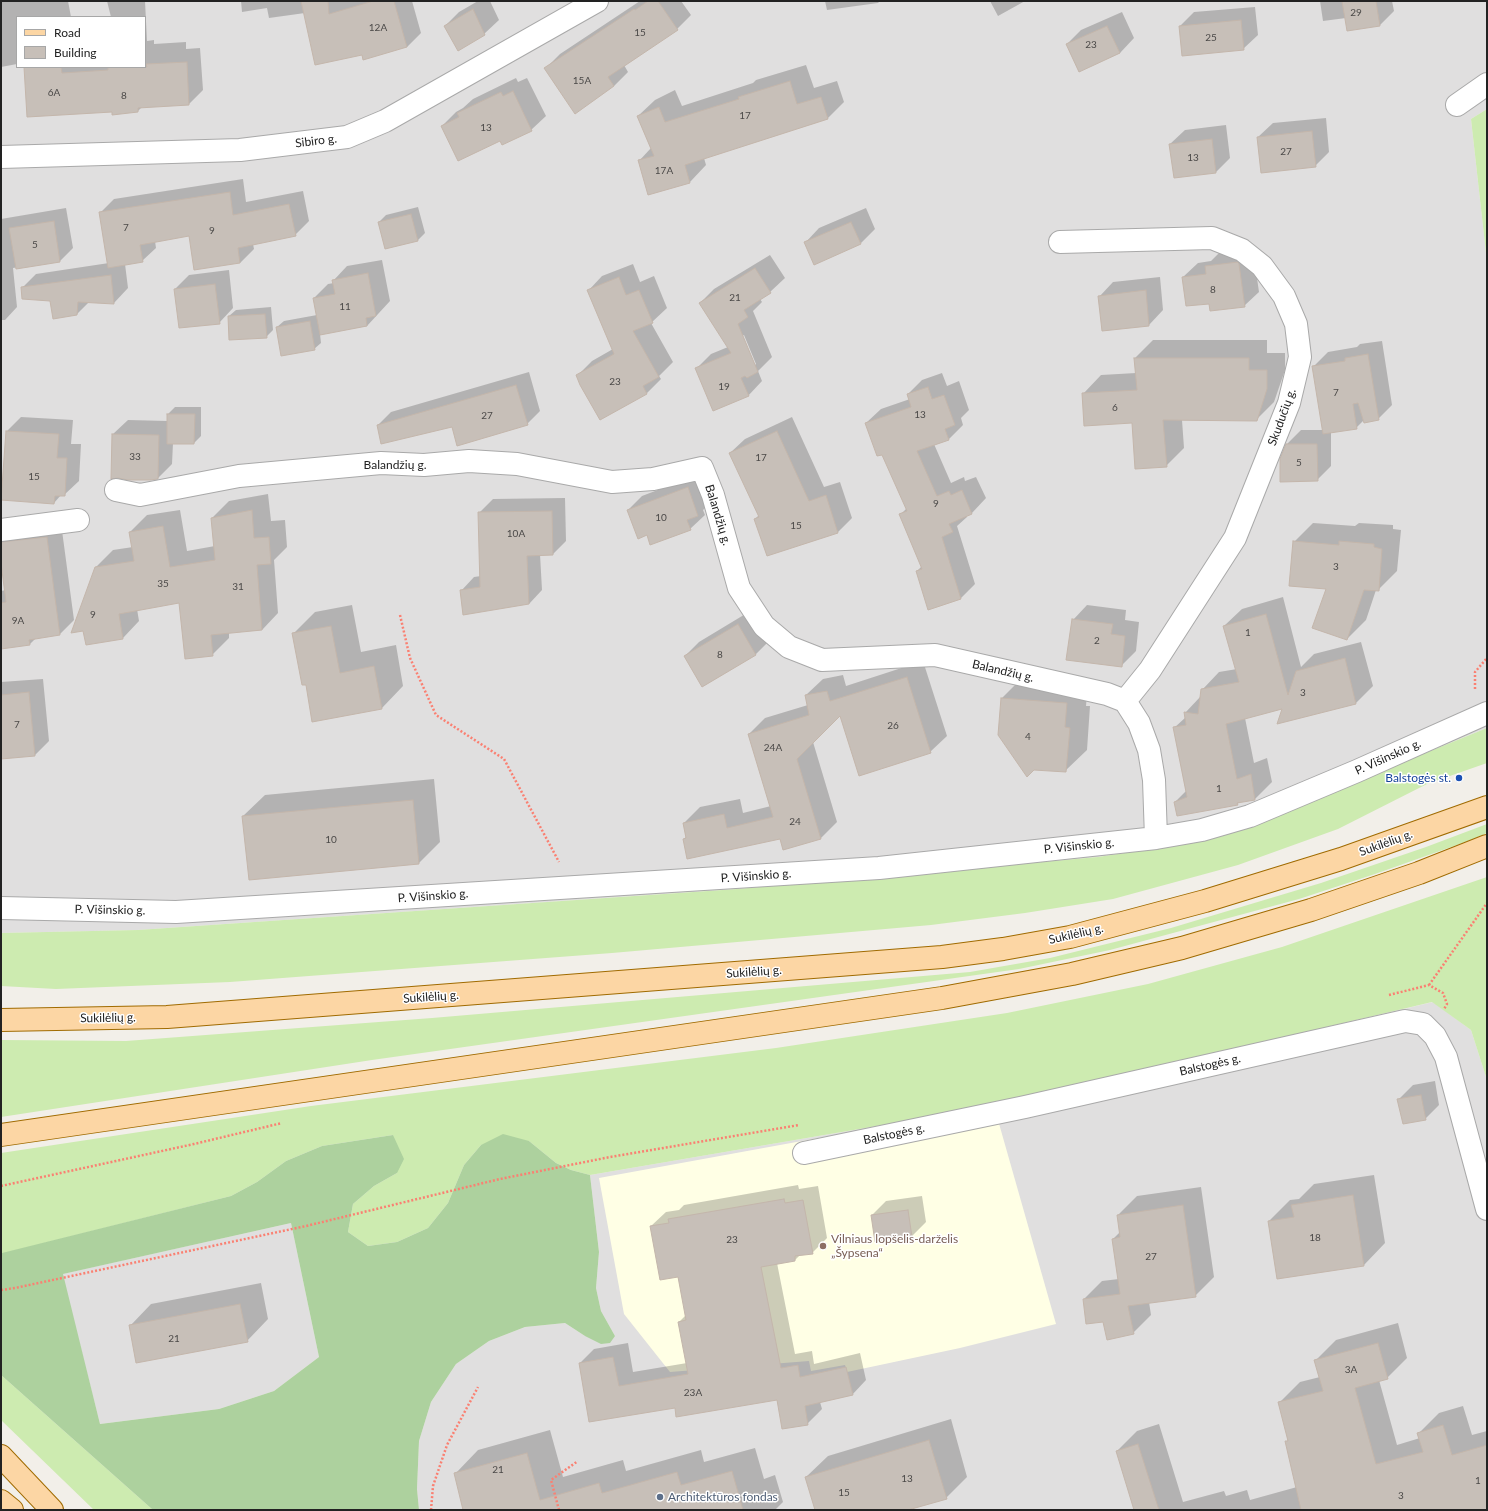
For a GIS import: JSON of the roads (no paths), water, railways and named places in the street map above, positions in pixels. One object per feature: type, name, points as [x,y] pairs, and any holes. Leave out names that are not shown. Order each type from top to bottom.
[{"type":"main road","name":"Sukilėlių g.","points":[[1,1020],[167,1017],[934,958],[1003,949],[1070,937],[1205,901],[1340,859],[1487,807]]},
{"type":"main road","points":[[1,1134],[934,999],[1072,974],[1182,948],[1311,910],[1419,873],[1487,846]]},
{"type":"main road","points":[[1,1456],[52,1510]]},
{"type":"main road","points":[[1,1501],[12,1510]]},
{"type":"street","name":"Sibiro g.","points":[[1,157],[240,150],[347,137],[385,121],[597,1]]},
{"type":"street","points":[[1457,105],[1487,84]]},
{"type":"street","name":"Skudučių g.","points":[[1060,242],[1212,238],[1242,250],[1262,266],[1284,296],[1296,324],[1300,357],[1290,403],[1235,538],[1150,670],[1125,701]]},
{"type":"street","name":"Balandžių g.","points":[[116,490],[140,495],[239,476],[381,463],[424,465],[469,461],[517,464],[612,482],[653,479],[702,468],[713,495],[739,588],[764,626],[789,647],[822,660],[935,655],[1107,694],[1125,701]]},
{"type":"street","points":[[1,530],[78,520]]},
{"type":"street","points":[[1125,701],[1139,723],[1149,750],[1154,780],[1156,838]]},
{"type":"street","name":"P. Višinskio g.","points":[[1,908],[176,912],[879,868],[1156,838],[1202,830],[1250,816],[1481,716]]},
{"type":"street","name":"Balstogės g.","points":[[804,1153],[1025,1107],[1405,1021],[1423,1024],[1434,1036],[1446,1057],[1487,1209]]},
{"type":"place","name":"Balstogės st.","points":[[1459,778]]},
{"type":"place","name":"Vilniaus lopšelis-darželis „Šypsena“","points":[[823,1246]]},
{"type":"place","name":"Architektūros fondas","points":[[660,1497]]}]
